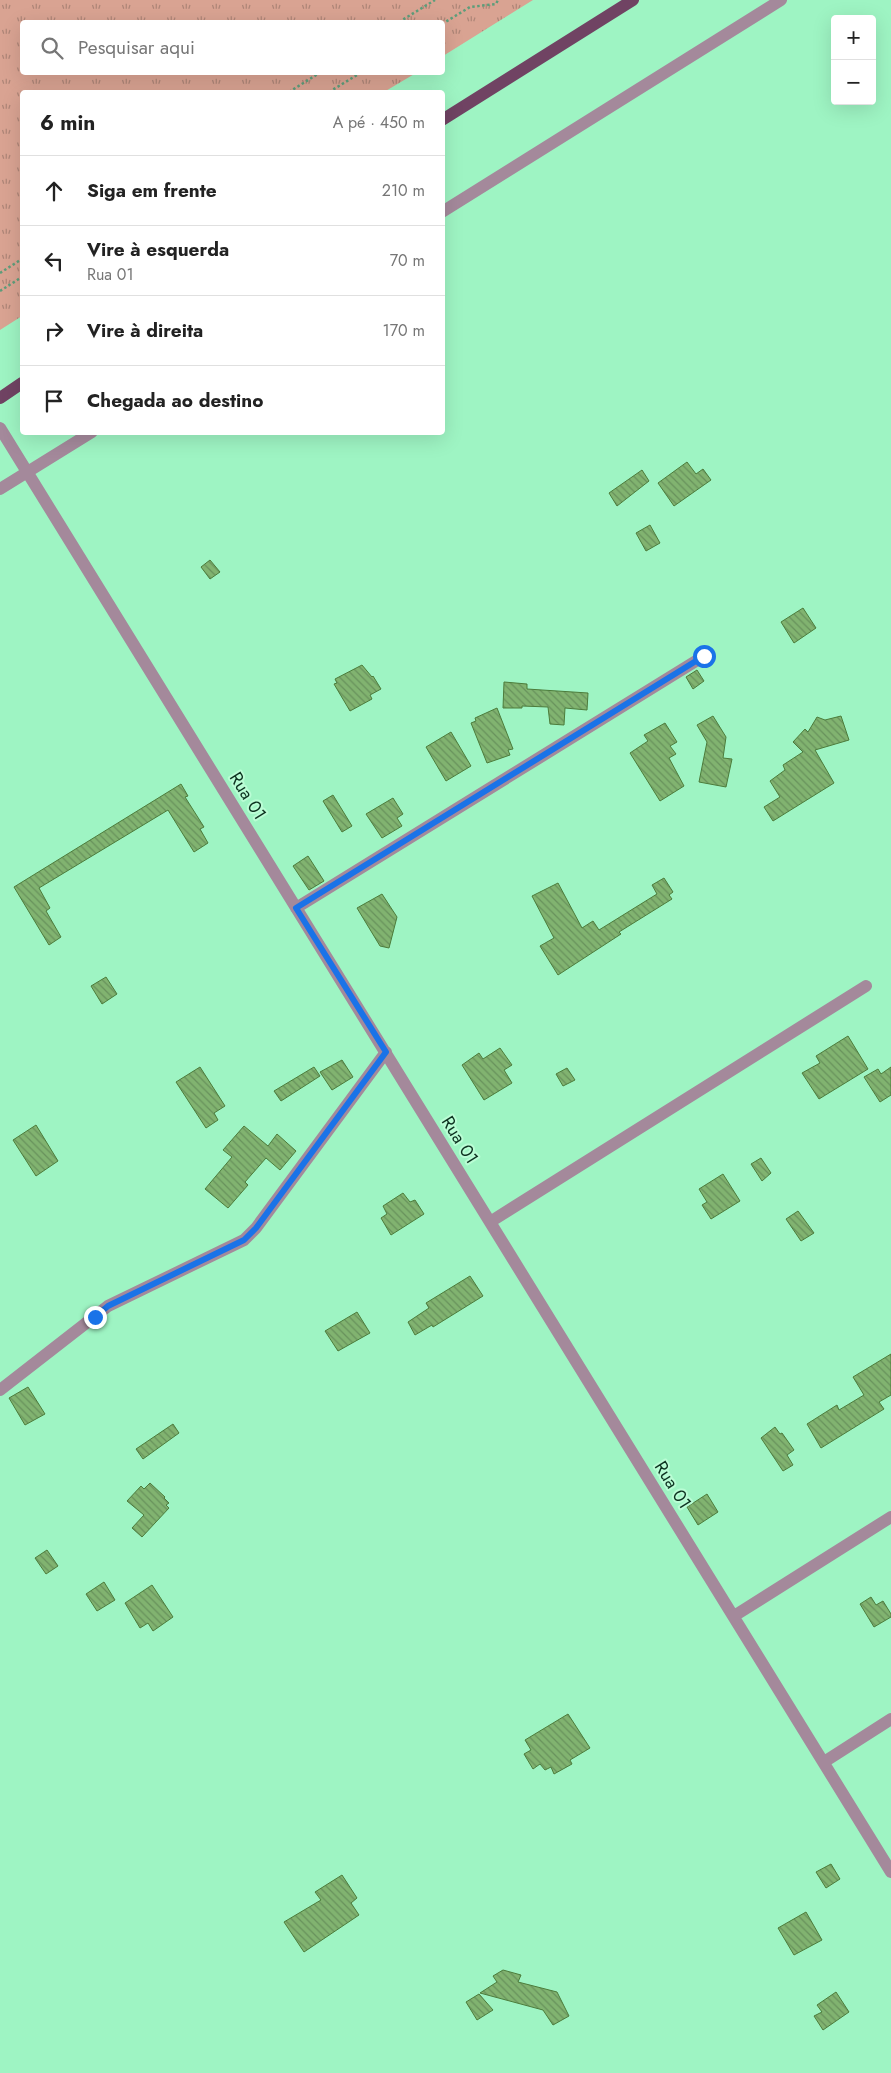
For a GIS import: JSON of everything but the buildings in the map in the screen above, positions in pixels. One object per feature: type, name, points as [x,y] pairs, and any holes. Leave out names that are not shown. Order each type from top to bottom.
[{"type":"main road","points":[[445,118],[633,0]]},
{"type":"main road","points":[[0,398],[20,384]]},
{"type":"street","points":[[445,210],[781,0]]},
{"type":"street","name":"Rua 01","points":[[0,428],[891,1872]]},
{"type":"street","points":[[0,489],[87,435]]},
{"type":"street","points":[[296,908],[704,656]]},
{"type":"street","points":[[490,1222],[866,986]]},
{"type":"street","points":[[0,1390],[108,1306],[244,1240],[256,1228],[386,1052]]},
{"type":"street","points":[[734,1616],[891,1517]]},
{"type":"street","points":[[824,1762],[891,1719]]},
{"type":"path","points":[[402,20],[435,0]]},
{"type":"path","points":[[445,22],[470,8],[496,4],[498,0]]},
{"type":"path","points":[[292,90],[316,75]]},
{"type":"path","points":[[332,90],[357,75]]},
{"type":"path","points":[[0,273],[20,260]]},
{"type":"path","points":[[0,291],[20,278]]},
{"type":"green space","points":[[0,0],[533,0],[445,55],[445,20],[20,20],[20,75],[413,75],[387,90],[20,90],[20,317],[0,330]]},
{"type":"route","points":[[95,1317],[108,1306],[244,1240],[256,1228],[386,1052],[296,908],[704,656]]}]
